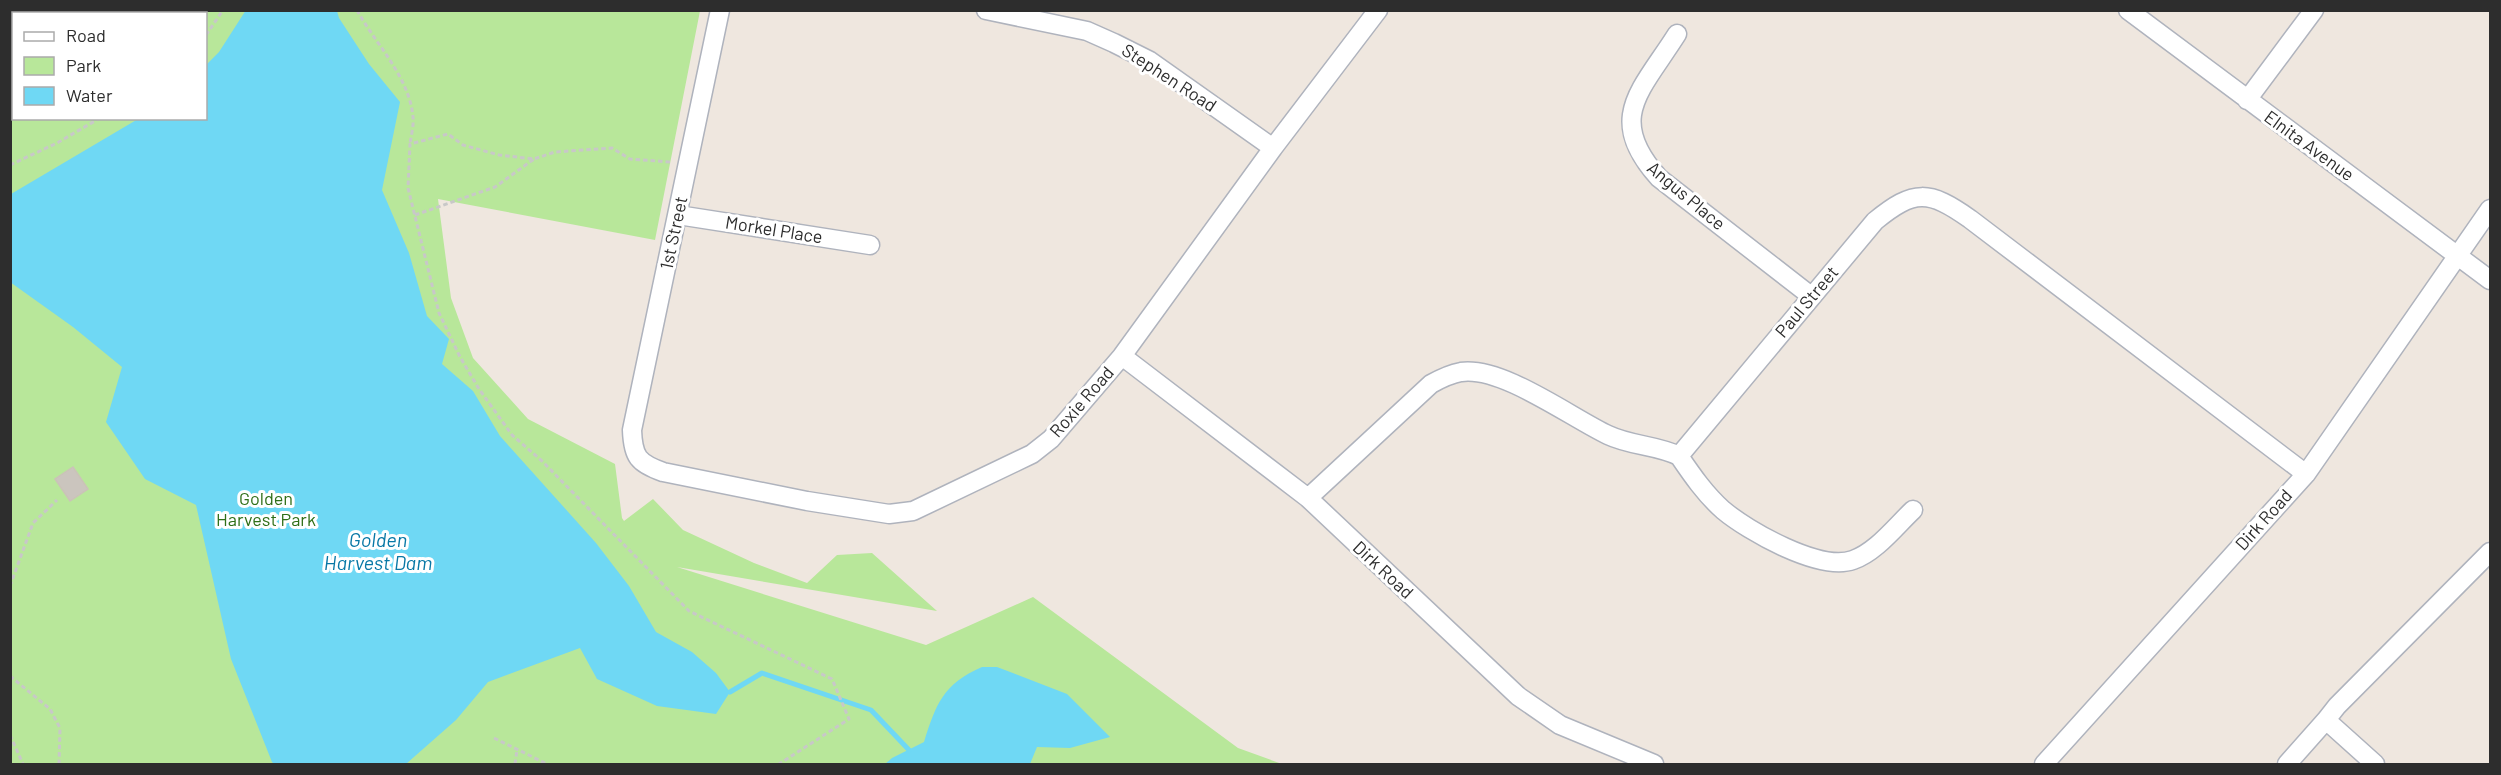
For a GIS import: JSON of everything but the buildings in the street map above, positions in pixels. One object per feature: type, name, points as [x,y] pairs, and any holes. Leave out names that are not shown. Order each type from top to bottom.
[{"type":"street","name":"1st Street","points":[[637,456],[633,447],[633,430],[720,10]]},
{"type":"street","name":"Stephen Road","points":[[986,10],[1087,31],[1114,43],[1150,61],[1273,148]]},
{"type":"street","name":"Roxie Road","points":[[637,456],[645,465],[696,479],[889,514],[912,511],[1032,454],[1051,439],[1122,356],[1273,148],[1378,10]]},
{"type":"street","name":"Elnita Avenue","points":[[2128,10],[2490,280]]},
{"type":"street","points":[[2247,100],[2314,10]]},
{"type":"street","name":"Angus Place","points":[[1677,34],[1633,104],[1633,141],[1644,161],[1659,178],[1811,296]]},
{"type":"street","name":"Paul Street","points":[[1679,456],[1875,221],[1896,203],[1916,197],[1929,197],[1946,202],[2306,474]]},
{"type":"street","name":"Dirk Road","points":[[2044,765],[2306,474],[2490,209]]},
{"type":"street","name":"Morkel Place","points":[[678,215],[870,245]]},
{"type":"street","name":"Dirk Road","points":[[1122,356],[1308,498],[1518,696],[1560,725],[1654,765]]},
{"type":"street","points":[[1308,498],[1431,384],[1446,376],[1462,372],[1491,375],[1520,387],[1608,435],[1631,443],[1666,449],[1679,456],[1699,485],[1735,520],[1782,545],[1829,562],[1846,562],[1863,555],[1913,510]]},
{"type":"street","points":[[2287,765],[2337,706],[2490,552]]},
{"type":"street","points":[[2326,720],[2375,765]]},
{"type":"path","points":[[207,34],[223,10]]},
{"type":"path","points":[[357,10],[370,34],[405,85],[413,118],[408,188],[439,313],[460,357],[479,389],[512,435],[542,461],[689,611],[831,680],[834,685],[849,719],[779,765]]},
{"type":"path","points":[[10,165],[57,143],[97,120]]},
{"type":"path","points":[[410,144],[448,134],[463,145],[499,155],[534,159]]},
{"type":"path","points":[[415,215],[495,187],[534,159],[555,152],[612,148],[630,159],[666,160],[688,169]]},
{"type":"path","points":[[10,586],[33,524],[57,500]]},
{"type":"path","points":[[10,676],[50,709],[60,728],[58,765]]},
{"type":"path","points":[[10,735],[23,765]]},
{"type":"path","points":[[494,738],[547,765]]},
{"type":"path","points":[[515,765],[517,750]]},
{"type":"green space","name":"Golden Harvest Park","points":[[10,11],[700,11],[655,240],[438,199],[451,298],[473,358],[528,419],[615,464],[624,521],[653,499],[683,530],[754,563],[807,583],[837,555],[872,553],[937,611],[677,567],[926,645],[1033,597],[1238,748],[1282,764],[11,764]]},
{"type":"water","name":"Golden Harvest Dam","points":[[246,10],[337,11],[339,18],[369,64],[400,102],[382,190],[409,253],[427,316],[449,339],[442,364],[473,391],[500,436],[596,543],[629,586],[656,632],[692,652],[716,673],[730,692],[716,714],[657,706],[597,679],[580,648],[488,682],[456,720],[406,764],[274,764],[272,762],[231,659],[196,505],[145,479],[106,422],[122,367],[73,327],[10,282],[11,194],[136,120],[207,120],[207,64],[219,52]]},
{"type":"water","points":[[982,667],[997,667],[1067,694],[1110,737],[1070,748],[1037,747],[1030,764],[885,764],[924,742],[937,706],[943,697],[958,681]]},
{"type":"waterway","points":[[730,692],[762,673],[871,710],[909,750]]}]
